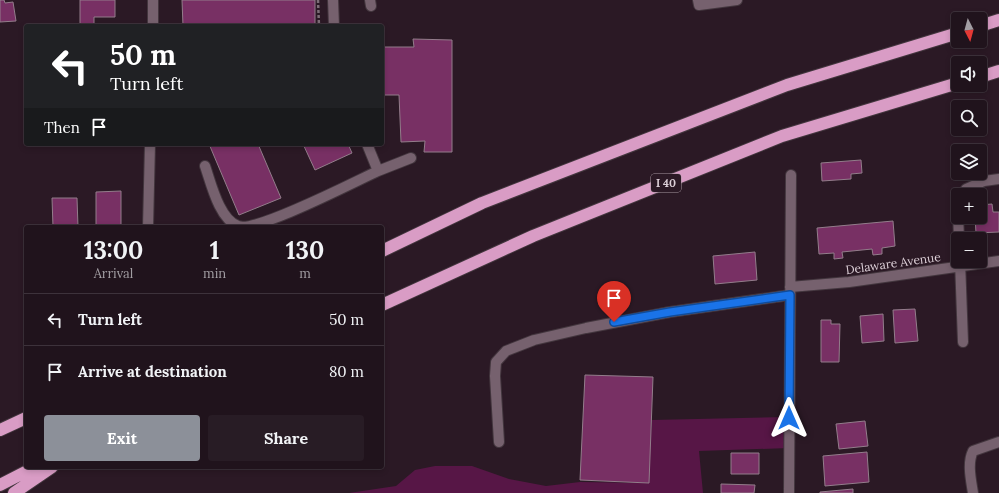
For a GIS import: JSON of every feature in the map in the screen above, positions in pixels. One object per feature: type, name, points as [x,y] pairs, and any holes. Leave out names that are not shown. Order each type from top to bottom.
[{"type":"highway","points":[[987,24],[999,20]]},
{"type":"highway","points":[[384,250],[482,203],[787,85],[951,35]]},
{"type":"highway","points":[[987,75],[999,71]]},
{"type":"highway","name":"I 40","points":[[384,304],[533,236],[782,136],[951,86]]},
{"type":"highway","points":[[0,430],[24,419]]},
{"type":"highway","points":[[0,485],[31,469]]},
{"type":"highway","points":[[14,493],[49,469]]},
{"type":"street","points":[[153,0],[153,24]]},
{"type":"street","points":[[332,0],[334,24]]},
{"type":"street","points":[[698,0],[699,5],[737,0]]},
{"type":"street","points":[[148,225],[150,146]]},
{"type":"street","points":[[368,146],[378,171]]},
{"type":"street","points":[[255,225],[261,224],[378,171],[411,158]]},
{"type":"street","points":[[205,166],[223,213],[230,222],[236,225]]},
{"type":"street","points":[[789,493],[791,175]]},
{"type":"street","points":[[968,188],[984,181],[999,179]]},
{"type":"street","name":"Delaware Avenue","points":[[987,262],[999,261]]},
{"type":"street","name":"Delaware Avenue","points":[[499,442],[495,376],[496,362],[506,351],[534,340],[586,328],[670,312],[951,265]]},
{"type":"street","points":[[960,268],[963,342]]},
{"type":"street","points":[[973,493],[970,472],[971,454],[973,451],[999,442]]},
{"type":"path","points":[[318,0],[319,24]]},
{"type":"shaded area","points":[[789,417],[789,448],[699,451],[703,493],[349,493],[396,486],[415,470],[435,466],[472,466],[509,479],[546,486],[580,482],[647,483],[652,420]]},
{"type":"building","points":[[0,0],[4,0],[5,3],[13,2],[16,21],[0,22]]},
{"type":"building","points":[[80,0],[115,0],[115,17],[94,17],[94,24],[80,24]]},
{"type":"building","points":[[182,0],[315,0],[315,24],[183,24]]},
{"type":"building","points":[[413,39],[452,40],[452,152],[424,152],[425,141],[401,142],[399,95],[384,95],[384,47],[414,47]]},
{"type":"building","points":[[210,146],[259,146],[281,198],[239,215]]},
{"type":"building","points":[[304,146],[349,146],[352,153],[315,170]]},
{"type":"building","points":[[861,160],[862,173],[851,174],[851,179],[822,181],[821,163]]},
{"type":"building","points":[[121,191],[121,225],[96,225],[96,192]]},
{"type":"building","points":[[52,198],[77,198],[78,225],[53,225]]},
{"type":"building","points":[[987,204],[992,204],[993,212],[999,212],[999,232],[976,232],[975,224],[987,224]]},
{"type":"building","points":[[893,221],[895,246],[882,248],[882,254],[873,255],[872,249],[842,252],[843,258],[834,259],[834,253],[819,254],[817,228]]},
{"type":"building","points":[[755,252],[757,280],[715,284],[713,256]]},
{"type":"building","points":[[915,309],[918,341],[895,343],[893,310]]},
{"type":"building","points":[[883,314],[884,341],[862,343],[860,316]]},
{"type":"building","points":[[821,320],[831,320],[831,324],[840,324],[839,362],[821,362]]},
{"type":"building","points":[[585,375],[653,377],[649,483],[580,480]]},
{"type":"building","points":[[865,421],[868,446],[839,449],[836,424]]},
{"type":"building","points":[[867,452],[869,482],[825,486],[823,456]]},
{"type":"building","points":[[731,453],[759,453],[759,474],[731,474]]},
{"type":"building","points":[[721,484],[755,485],[754,493],[721,493]]},
{"type":"building","points":[[853,489],[853,493],[820,493],[820,492]]},
{"type":"route","points":[[614,322],[670,312],[790,295],[789,418]]}]
